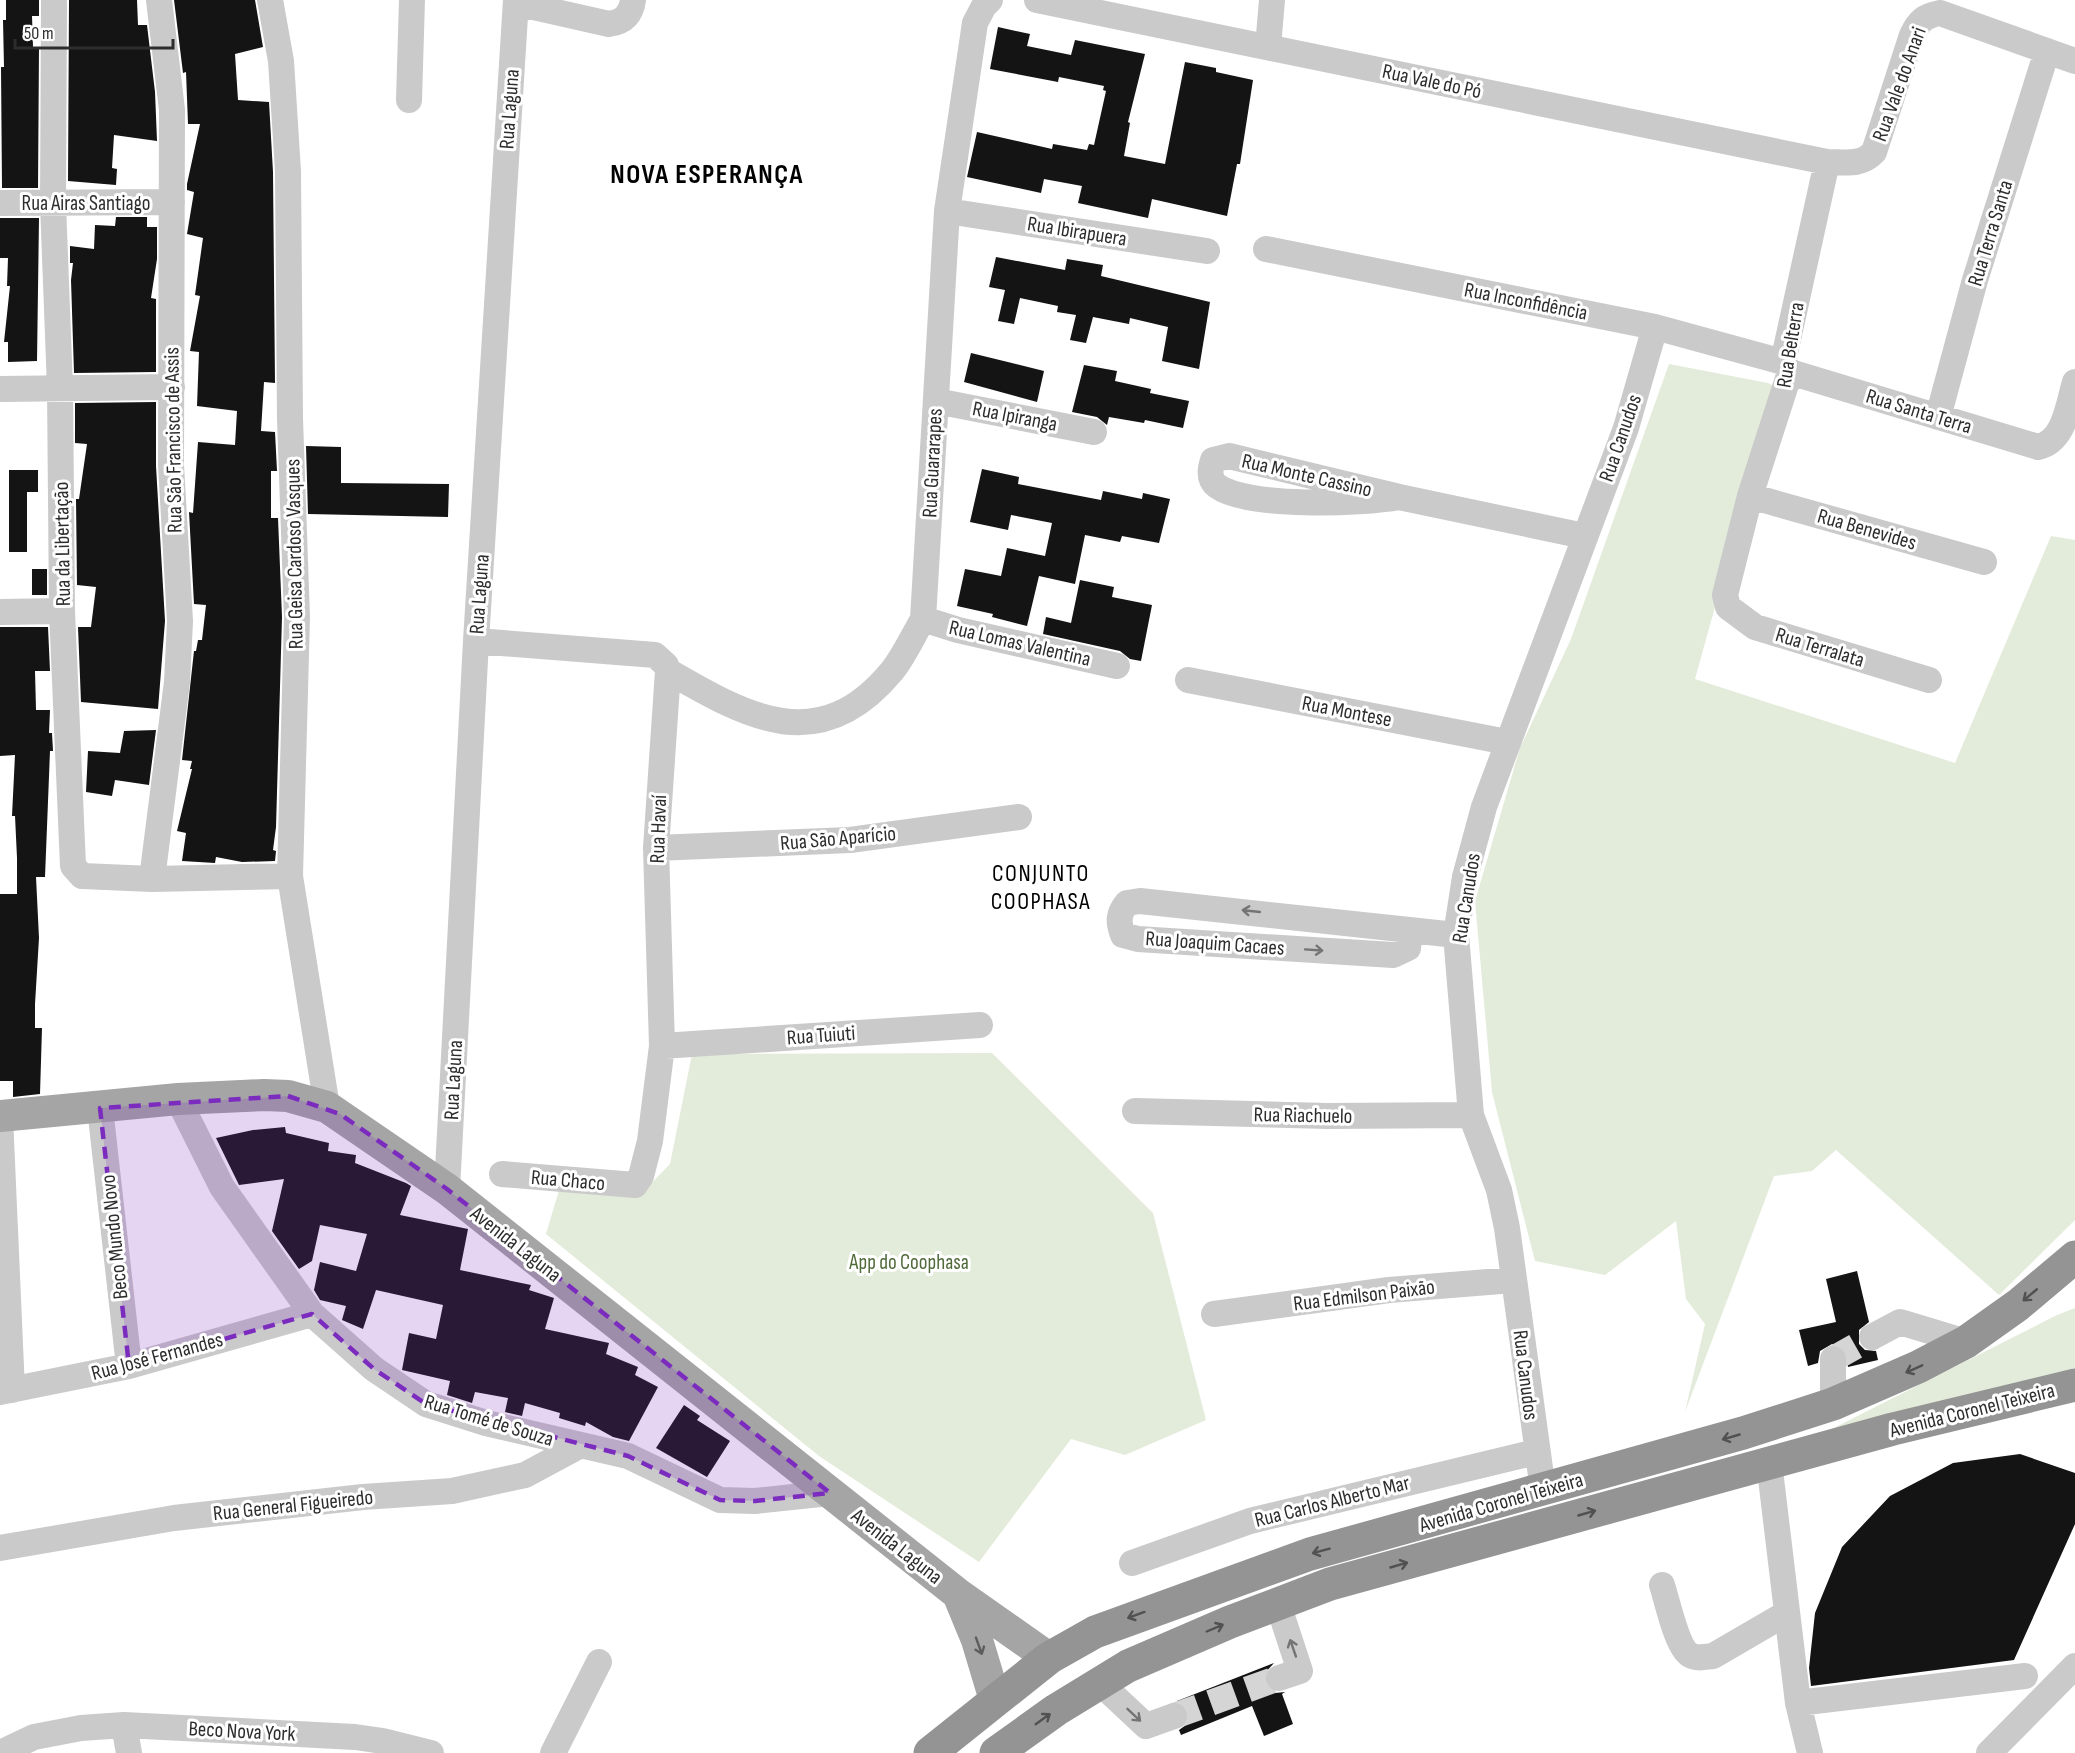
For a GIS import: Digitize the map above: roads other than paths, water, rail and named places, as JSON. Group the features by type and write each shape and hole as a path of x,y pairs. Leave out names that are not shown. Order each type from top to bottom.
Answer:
{"highway":[{"name":"Avenida Coronel Teixeira","path":"930,1753 1049,1658 1095,1632 1310,1554 1743,1433 1833,1404 1918,1368 1966,1342 2018,1305 2075,1257"},
{"name":"Avenida Coronel Teixeira","path":"996,1753 1056,1710 1128,1666 1330,1584 1769,1462 2075,1385"}],"main road":[{"name":"Avenida Laguna","path":"0,1116 178,1100 276,1096 310,1100 327,1107 447,1189 958,1594 1049,1658"},
{"name":"Avenida Laguna","path":"958,1594 977,1641 995,1700"}],"street":[{"name":"Rua da Libertação","path":"54,0 53,204 60,388 62,611 73,866 82,876 152,879 290,876"},
{"name":"Rua São Francisco de Assis","path":"152,879 178,671 180,621 173,537 172,110 159,0"},
{"name":"Rua Geisa Cardoso Vasques","path":"270,0 281,61 288,171 290,420 297,617 290,876 327,1107"},
{"path":"409,100 412,0"},
{"path":"516,2 609,24 619,23 628,15 633,0"},
{"name":"Rua Guararapes","path":"668,672 702,691 770,720 803,724 826,720 861,702 893,670 923,619 947,212 975,23 990,0"},
{"name":"Rua Vale do Pó","path":"1037,0 1827,162"},
{"path":"1268,47 1272,0"},
{"name":"Rua Laguna","path":"447,1189 476,641 516,2"},
{"name":"Rua Vale do Anari","path":"1827,162 1856,163 1866,160 1874,152 1912,35 1920,21 1929,15 1940,13 2075,61"},
{"name":"Rua Terra Santa","path":"1938,417 1976,280 2047,51"},
{"name":"Rua Belterra","path":"1725,595 1786,367 1827,162"},
{"name":"Rua Airas Santiago","path":"0,203 172,202"},
{"name":"Rua Ibirapuera","path":"947,212 1207,251"},
{"name":"Rua Inconfidência","path":"1266,249 1655,327 1786,367"},
{"name":"Rua Canudos","path":"1543,1490 1507,1228 1499,1190 1471,1115 1456,944 1468,867 1484,807 1506,742 1626,428 1655,327"},
{"name":"Rua Santa Terra","path":"1786,367 2031,447 2048,445 2061,429 2075,382"},
{"path":"0,389 172,387"},
{"name":"Rua Ipiranga","path":"936,401 1094,432"},
{"name":"Rua Monte Cassino","path":"1400,497 1345,503 1287,501 1236,493 1216,485 1211,478 1210,469 1213,460 1229,456 1400,497 1584,536"},
{"name":"Rua Benevides","path":"1750,496 1984,562"},
{"name":"Rua Terralata","path":"1725,595 1728,607 1755,627 1929,680"},
{"path":"0,612 62,611"},
{"name":"Rua Lomas Valentina","path":"923,619 958,630 1117,666"},
{"path":"476,641 655,655 666,665 668,672"},
{"name":"Rua Havaí","path":"635,1185 642,1176 650,1141 662,1046 656,848 668,672"},
{"name":"Rua Montese","path":"1188,680 1506,742"},
{"name":"Rua São Aparício","path":"656,848 850,840 1019,817"},
{"name":"Rua Joaquim Cacaes","path":"1409,939 1393,955 1138,939 1123,935 1119,925 1120,911 1127,903 1167,902 1409,939 1456,944"},
{"name":"Rua Tuiuti","path":"662,1046 980,1025"},
{"name":"Rua Tomé de Souza","path":"178,1100 222,1187 312,1314 374,1369 426,1404 486,1423 628,1456 720,1500 755,1501 830,1493"},
{"name":"Beco Mundo Novo","path":"100,1108 129,1366"},
{"name":"Rua Riachuelo","path":"1135,1111 1328,1116 1471,1115"},
{"path":"0,1116 6,1391"},
{"name":"Rua Chaco","path":"502,1174 635,1185"},
{"name":"Rua Edmilson Paixão","path":"1214,1314 1389,1290 1513,1280"},
{"name":"Rua José Fernandes","path":"6,1391 129,1366 312,1314"},
{"path":"1872,1337 1900,1322 1966,1342"},
{"path":"1833,1359 1833,1404"},
{"name":"Rua General Figueiredo","path":"0,1548 174,1518 363,1497 452,1491 525,1475 579,1446"},
{"name":"Rua Carlos Alberto Mar","path":"1132,1563 1250,1521 1536,1452"},
{"path":"1769,1462 1798,1703 1810,1753"},
{"path":"1662,1586 1681,1645 1689,1655 1700,1658 1713,1656 1786,1613"},
{"path":"1278,1604 1300,1671 1279,1678"},
{"path":"553,1753 599,1662"},
{"path":"1989,1753 2075,1666"},
{"path":"1798,1703 2025,1676"},
{"path":"1100,1683 1146,1726 1174,1716"},
{"path":"124,1725 129,1753"},
{"name":"Beco Nova York","path":"0,1753 34,1737 81,1728 124,1725 355,1737 383,1741 430,1753"}],"tunnel":[{"path":"1833,1359 1872,1337"},
{"path":"1174,1716 1279,1678"}],"district":[{"name":"NOVA ESPERANÇA","path":"707,174"},
{"name":"CONJUNTO COOPHASA","path":"1041,887"}],"park label":[{"name":"App do Coophasa","path":"909,1262"}]}
